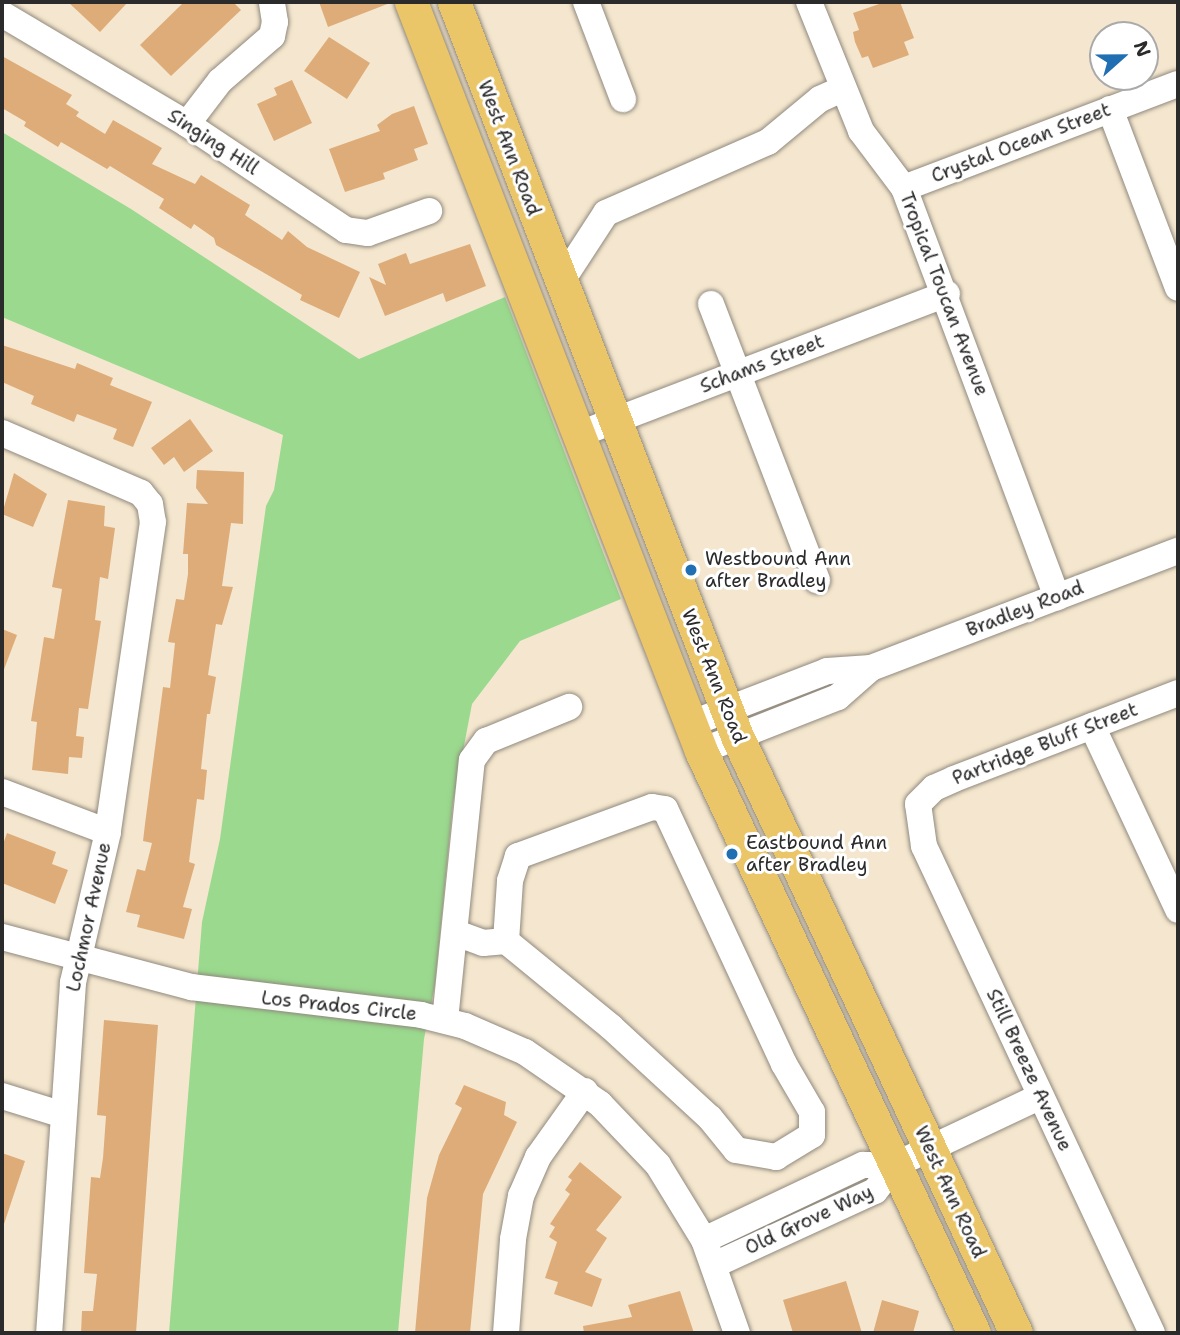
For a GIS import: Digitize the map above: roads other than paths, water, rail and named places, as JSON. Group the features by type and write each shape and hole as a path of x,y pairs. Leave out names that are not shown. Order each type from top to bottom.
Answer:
{"main road":[{"name":"West Ann Road","path":"411,2 696,738 974,1333"},
{"name":"West Ann Road","path":"454,2 732,723 1016,1333"}],"street":[{"path":"187,124 220,80 272,36 272,2"},
{"path":"586,2 623,99"},
{"name":"Tropical Toucan Avenue","path":"809,2 861,131 904,188 947,295 1057,597"},
{"name":"Singing Hill","path":"13,12 346,230 368,233 429,211"},
{"name":"Crystal Ocean Street","path":"904,188 1178,84"},
{"path":"561,282 606,213 768,142 820,99 842,89"},
{"path":"1110,109 1178,288"},
{"name":"Schams Street","path":"577,435 947,295"},
{"path":"711,304 817,580"},
{"name":"Lochmor Avenue","path":"2,433 141,493 150,504 153,522 108,832 76,959 61,1114 49,1333"},
{"name":"Bradley Road","path":"696,738 732,723 827,671 871,668 1178,551"},
{"name":"Partridge Bluff Street","path":"918,804 934,788 1178,693"},
{"path":"445,1020 475,753 486,741 569,707"},
{"path":"1092,726 1178,910"},
{"path":"2,792 108,832"},
{"name":"Still Breeze Avenue","path":"918,804 924,846 1152,1333"},
{"path":"456,933 482,943 506,941 611,1027 710,1118 736,1150 776,1157 812,1135 812,1112 784,1064 665,809 652,807 518,856 510,881 506,941"},
{"name":"Los Prados Circle","path":"2,937 76,959 226,993 377,1007 445,1020 524,1052 585,1091 658,1165 704,1240 737,1333"},
{"path":"506,1333 513,1239 521,1196 538,1157 585,1091"},
{"path":"2,1096 61,1114"},
{"name":"Old Grove Way","path":"715,1265 875,1191 895,1166 1041,1096"},
{"name":"Old Grove Way","path":"704,1240 863,1165 895,1166"}],"place":[{"name":"Westbound Ann after Bradley","path":"691,570"},
{"name":"Eastbound Ann after Bradley","path":"732,854"}]}
